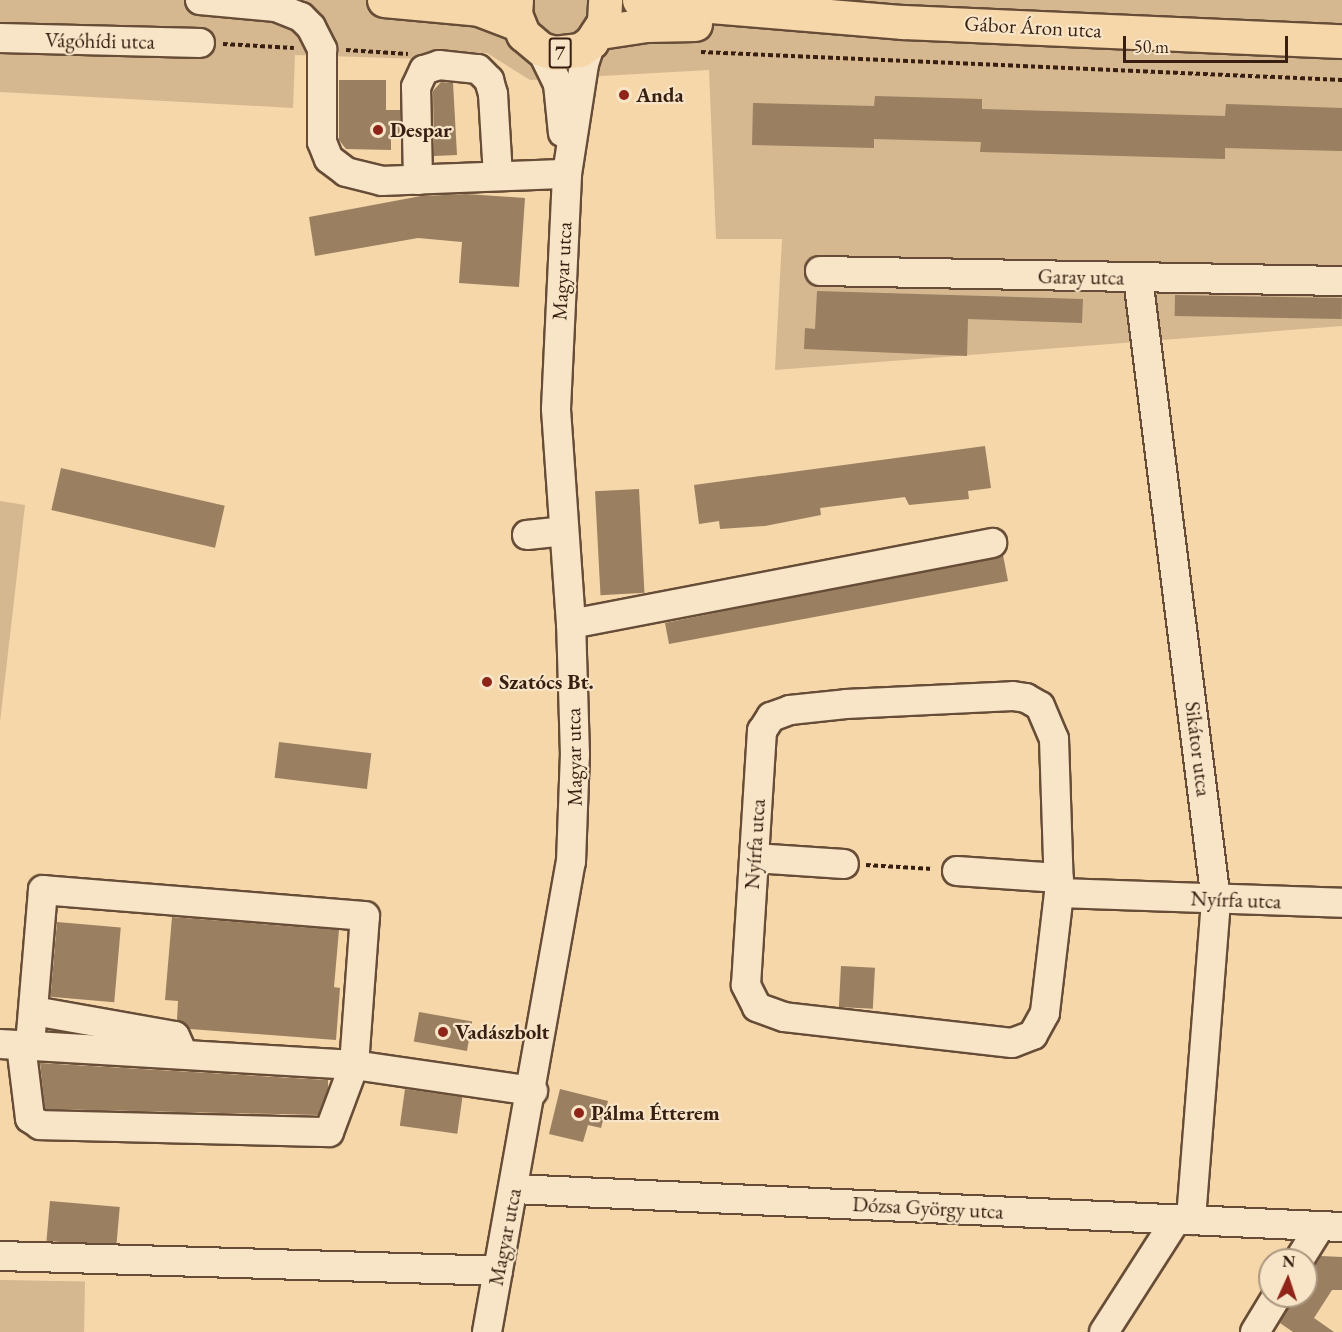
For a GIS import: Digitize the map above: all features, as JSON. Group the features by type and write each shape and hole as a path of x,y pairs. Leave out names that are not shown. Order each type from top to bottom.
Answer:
{"main road":[{"name":"7","path":"384,0 517,12 541,49 567,53 596,37 605,0"},
{"name":"Gábor Áron utca","path":"639,0 903,22 1342,41"},
{"name":"Gábor Áron utca","path":"596,37 646,25 903,22"}],"street":[{"path":"200,0 290,12 311,27 322,49 321,133 329,159 346,172 366,179 418,180 567,174"},
{"name":"Magyar utca","path":"487,1332 533,1091 571,862 575,765 571,624 556,420 567,174 584,64 596,37"},
{"name":"Vágóhídi utca","path":"0,38 200,43"},
{"name":"Magyar utca","path":"541,49 558,84 567,174"},
{"path":"418,180 416,87 424,70 439,65 478,69 489,80 493,94 498,176"},
{"name":"Garay utca","path":"820,271 1342,281"},
{"name":"Sikátor utca","path":"1104,1332 1183,1220 1216,900 1138,278"},
{"path":"527,535 563,531"},
{"path":"571,624 992,543"},
{"name":"Nyírfa utca","path":"1013,696 1026,698 1040,706 1052,729 1059,886 1045,1012 1038,1029 1027,1039 1012,1043 784,1017 768,1013 751,1001 746,985 754,858 762,731 771,717 790,710 846,704 1013,696"},
{"path":"754,858 844,864"},
{"path":"957,871 1059,886"},
{"name":"Nyírfa utca","path":"1059,886 1216,900 1342,903"},
{"path":"43,890 365,916 354,1065 329,1132 40,1125 30,1118 17,1045 34,1011 43,890"},
{"path":"34,1011 175,1036 183,1054"},
{"path":"17,1045 354,1065 533,1091"},
{"name":"Dózsa György utca","path":"514,1189 1331,1227"},
{"path":"1311,1248 1331,1227"},
{"path":"0,1256 498,1271"},
{"path":"1255,1332 1270,1308"}],"path":[{"path":"200,43 418,54"},
{"path":"692,51 1342,80"},
{"path":"844,864 957,871"}],"shaded area":[{"path":"0,0 1342,0 1342,326 775,370 782,239 716,239 709,70 530,80 487,53 455,52 424,59 295,55 293,108 0,92"},
{"path":"0,501 25,505 0,722"},
{"path":"0,1280 85,1281 84,1332 0,1332"}],"building":[{"path":"339,80 386,80 386,110 400,110 401,135 391,135 391,150 346,149 339,140"},
{"path":"441,82 453,83 457,155 434,156 433,91"},
{"path":"875,96 982,99 982,109 1225,116 1226,104 1342,108 1342,151 1225,148 1225,159 980,152 981,142 874,139 874,148 752,145 753,103 874,106"},
{"path":"466,194 525,198 519,287 459,283 462,242 418,238 315,256 309,217 421,196"},
{"path":"817,291 1083,299 1082,323 968,319 967,356 804,349 805,328 815,329"},
{"path":"1175,295 1342,298 1342,319 1175,316"},
{"path":"985,446 991,488 968,491 969,499 909,505 905,497 820,508 821,515 765,526 720,529 719,521 699,524 694,485"},
{"path":"61,468 225,506 215,548 51,510"},
{"path":"639,489 644,593 601,595 595,491"},
{"path":"1003,555 1008,581 669,644 665,623"},
{"path":"279,742 371,753 367,789 275,778"},
{"path":"172,917 339,930 334,987 340,988 336,1040 190,1029 177,1020 178,1001 165,1000"},
{"path":"57,922 121,928 114,1002 50,997"},
{"path":"841,966 875,968 873,1009 839,1007"},
{"name":"Vadászbolt","path":"419,1012 472,1021 467,1051 414,1042"},
{"path":"40,1063 328,1080 328,1089 318,1115 45,1109"},
{"path":"405,1089 462,1097 457,1134 400,1126"},
{"name":"Pálma Étterem","path":"560,1089 608,1101 601,1128 588,1125 583,1142 549,1134"},
{"path":"50,1201 120,1207 116,1247 47,1241"},
{"path":"1321,1256 1342,1257 1342,1290 1332,1290 1314,1318 1334,1332 1293,1332 1280,1323 1287,1308 1318,1308 1318,1260"}],"place":[{"name":"Anda","path":"624,95"},
{"name":"Despar","path":"378,130"},
{"name":"Szatócs Bt.","path":"487,682"},
{"name":"Vadászbolt","path":"443,1032"},
{"name":"Pálma Étterem","path":"579,1113"}]}
